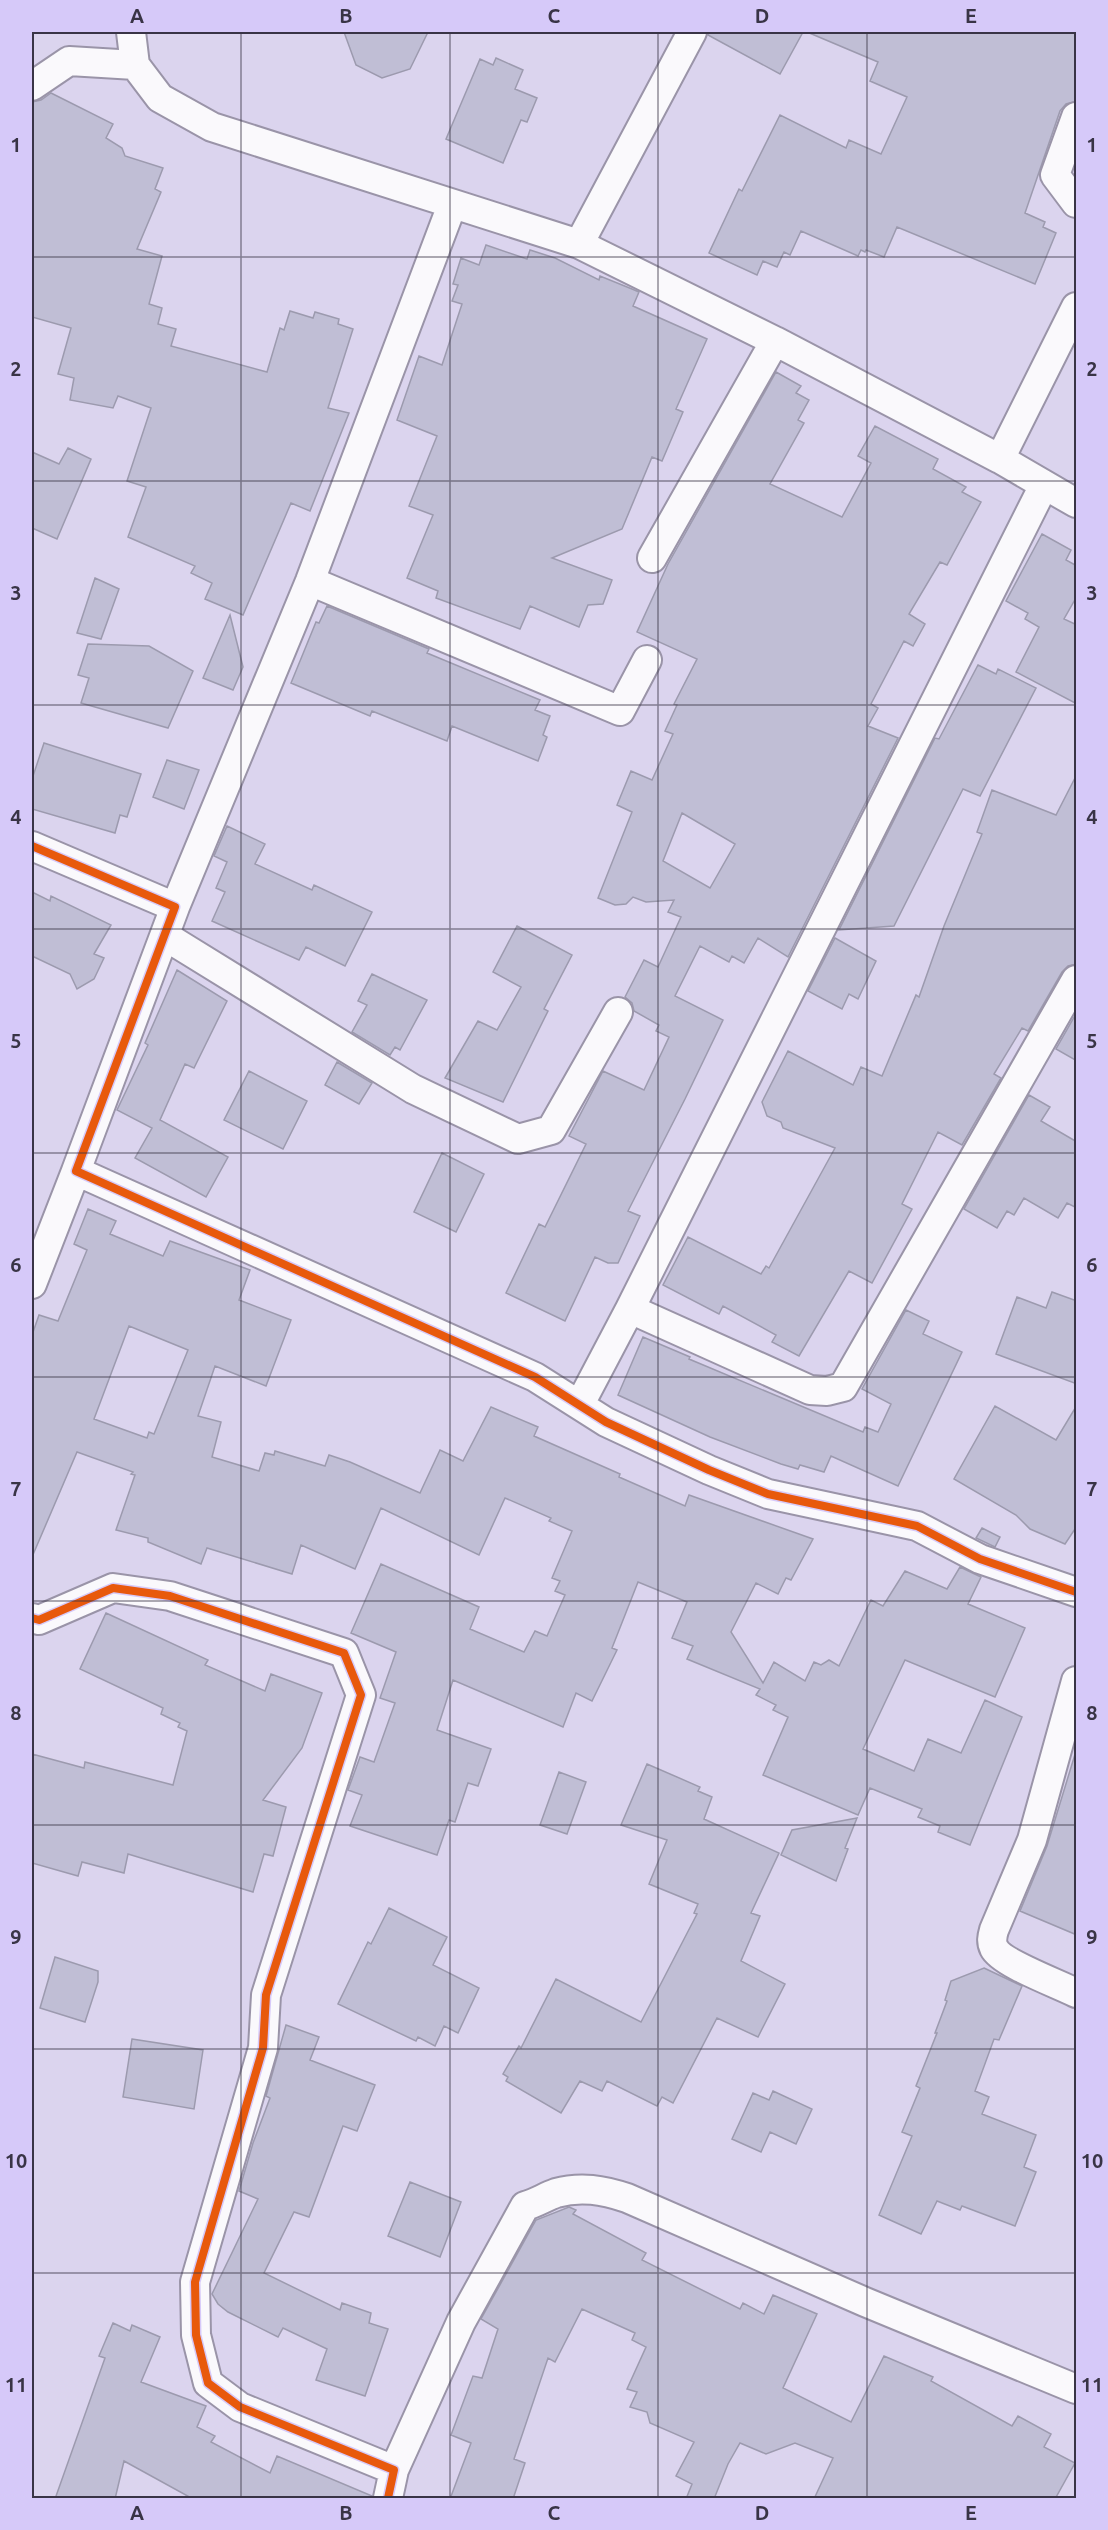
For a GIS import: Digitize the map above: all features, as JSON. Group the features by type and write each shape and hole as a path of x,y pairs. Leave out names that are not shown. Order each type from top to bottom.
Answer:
{"street":[{"path":"131,32 135,65 160,98 212,127 579,244 775,341 1000,459 1077,503"},
{"path":"579,244 692,32"},
{"path":"32,61 135,65"},
{"path":"32,87 69,61"},
{"path":"1077,117 1055,175 1077,203"},
{"path":"32,1284 175,907 310,581 452,205"},
{"path":"1000,459 1077,307"},
{"path":"652,558 775,341"},
{"path":"580,1404 630,1309 1044,485"},
{"path":"310,581 620,711 647,660"},
{"path":"32,846 175,907"},
{"path":"165,936 413,1089 518,1139 551,1130 618,1012"},
{"path":"630,1309 810,1390 827,1391 843,1387 1077,980"},
{"path":"76,1171 535,1377 606,1422 709,1470 768,1494 917,1526 980,1559 1077,1592"},
{"path":"32,1618 39,1620 113,1588 170,1596 344,1653 361,1695 266,1995 263,2048 195,2282 196,2335 208,2383 240,2407 394,2470"},
{"path":"1077,1682 1032,1840 994,1930 992,1941 995,1950 1004,1960 1077,1993"},
{"path":"388,2499 394,2470 461,2322 525,2206 540,2202 555,2194 585,2188 604,2190 627,2198 854,2298 1077,2389"}],"building":[{"path":"344,32 428,32 410,69 382,78 356,65"},
{"path":"708,32 803,32 780,74 708,35"},
{"path":"807,32 1077,32 1077,101 1066,104 1060,111 1025,213 1045,222 1043,227 1056,233 1035,284 897,227 884,257 866,250 865,252 861,250 858,256 801,231 790,255 784,252 777,267 763,261 757,275 709,253 739,189 742,191 780,115 846,148 849,140 881,154 907,97 870,81 878,62"},
{"path":"496,58 523,70 515,89 537,98 527,122 521,120 503,163 446,139 480,59 493,65"},
{"path":"51,93 113,124 106,138 122,148 125,156 163,168 155,189 161,192 137,249 162,256 149,304 162,308 158,324 176,329 171,346 267,372 280,328 284,330 290,311 313,318 315,312 339,319 338,324 353,329 328,408 349,413 310,511 291,503 243,615 205,599 212,583 191,573 195,566 128,537 146,487 127,481 151,408 118,396 113,408 70,400 74,378 58,374 71,328 32,317 32,102 41,100"},
{"path":"486,245 527,259 530,250 555,258 599,280 600,276 632,289 639,292 633,306 707,339 676,409 683,412 662,461 652,457 622,529 552,558 612,580 603,604 588,605 579,627 530,606 520,629 436,598 438,591 407,578 433,515 409,506 437,436 397,420 419,356 442,365 462,304 452,301 458,285 453,284 461,258 479,265"},
{"path":"776,372 801,386 796,393 809,400 798,420 804,423 770,484 842,517 871,463 858,456 875,426 938,459 933,469 966,487 962,492 981,502 947,565 940,562 909,614 925,624 913,646 904,641 871,704 878,708 868,726 898,738 788,957 758,938 744,963 732,956 729,962 700,946 675,996 723,1020 628,1211 640,1216 618,1263 608,1263 595,1257 565,1321 506,1293 539,1224 545,1227 586,1144 569,1136 603,1071 644,1090 669,1037 656,1031 659,1025 634,1011 632,1003 625,997 644,960 658,967 681,917 668,912 674,900 646,902 633,897 626,904 615,905 598,898 632,812 617,805 631,771 652,780 673,734 665,731 677,705 674,704 697,659 637,632 668,564","holes":["682,813 735,844 710,888 663,861"]},
{"path":"68,448 91,459 57,539 32,528 32,452 59,464"},
{"path":"1042,534 1071,550 1066,560 1077,566 1077,596 1064,619 1077,625 1077,704 1016,672 1039,627 1025,619 1028,613 1006,601"},
{"path":"95,578 119,589 101,639 77,633"},
{"path":"327,606 429,649 427,653 540,700 535,710 550,716 543,735 547,737 538,761 452,726 447,741 372,711 370,716 291,683 316,622 319,623"},
{"path":"230,615 243,667 233,690 203,678"},
{"path":"88,644 149,646 193,671 168,728 81,703 89,678 78,675"},
{"path":"978,665 996,674 998,669 1036,688 980,796 963,789 894,926 839,930 935,738 939,739"},
{"path":"44,743 141,774 127,817 120,815 115,833 32,809 32,779"},
{"path":"167,760 199,770 184,809 153,797"},
{"path":"1077,774 1077,964 1068,966 1062,972 1028,1031 1022,1028 994,1074 1001,1078 962,1145 938,1132 902,1204 912,1209 872,1283 849,1271 799,1356 772,1342 776,1335 723,1306 719,1314 663,1285 688,1237 761,1274 766,1266 769,1268 835,1148 783,1128 781,1122 767,1116 762,1102 788,1051 853,1085 861,1067 882,1076 916,995 919,997 944,926 982,834 977,832 992,790 1056,815"},
{"path":"227,826 265,844 255,864 312,890 314,885 372,912 345,966 306,947 299,960 212,921 225,892 216,888 227,862 214,856"},
{"path":"32,892 50,901 51,896 111,925 94,954 104,958 94,979 77,989 70,974 32,956"},
{"path":"517,926 572,955 544,1009 548,1011 503,1102 445,1078 478,1021 497,1030 521,987 493,972"},
{"path":"835,938 876,961 858,999 849,994 842,1009 808,991"},
{"path":"177,970 227,1001 194,1068 185,1064 160,1120 228,1157 206,1197 135,1158 152,1128 117,1110 148,1045 145,1043"},
{"path":"372,974 427,1000 400,1050 395,1047 390,1055 352,1032 367,1005 358,1001"},
{"path":"1077,1012 1077,1061 1056,1049"},
{"path":"337,1062 372,1083 359,1104 325,1085"},
{"path":"249,1071 307,1101 283,1149 224,1120"},
{"path":"1029,1095 1050,1107 1041,1121 1077,1142 1077,1208 1067,1203 1058,1218 1024,1198 1014,1215 1007,1211 997,1228 964,1209"},
{"path":"442,1153 484,1174 456,1232 414,1212"},
{"path":"88,1209 116,1221 110,1234 163,1256 170,1241 250,1270 239,1300 291,1320 266,1386 215,1366 198,1416 221,1422 212,1457 259,1471 265,1453 274,1455 275,1451 325,1466 329,1455 420,1493 440,1450 463,1461 491,1407 538,1427 534,1436 685,1506 689,1495 813,1539 791,1580 786,1578 778,1594 756,1583 731,1632 763,1683 774,1662 805,1681 814,1662 821,1665 829,1660 839,1666 871,1600 883,1606 905,1571 947,1589 960,1567 981,1577 968,1604 1025,1628 995,1697 905,1660 863,1749 914,1771 928,1739 961,1753 985,1700 1022,1717 970,1845 938,1832 940,1826 918,1817 922,1809 870,1788 858,1815 763,1775 788,1717 773,1710 776,1705 756,1695 760,1689 687,1659 693,1646 672,1638 687,1602 638,1582 612,1648 617,1650 592,1701 576,1693 563,1727 453,1680 437,1730 491,1749 478,1786 468,1783 455,1822 449,1820 437,1855 350,1826 362,1795 348,1790 360,1757 374,1762 395,1703 380,1698 396,1652 351,1633 381,1564 479,1607 470,1629 524,1652 535,1631 547,1636 565,1595 555,1591 560,1581 552,1578 572,1531 549,1521 551,1518 505,1498 479,1555 381,1508 355,1569 301,1545 292,1574 207,1548 201,1564 148,1542 148,1538 116,1530 135,1475 131,1474 133,1472 77,1452 32,1557 32,1335 39,1315 58,1321 87,1250 74,1244","holes":["129,1326 188,1350 154,1434 149,1432 147,1438 94,1419"]},
{"path":"1052,1292 1077,1301 1077,1384 996,1354 1017,1297 1046,1308"},
{"path":"906,1310 929,1321 923,1334 962,1352 898,1486 831,1456 824,1472 800,1465 798,1469 781,1464 710,1437 618,1395 643,1337 690,1357 689,1359 863,1432 865,1427 878,1432 891,1404 862,1389"},
{"path":"1077,1405 1077,1526 1065,1544 1030,1529 1016,1515 954,1479 995,1406 1056,1440"},
{"path":"982,1528 1000,1537 995,1547 976,1538"},
{"path":"106,1613 208,1660 205,1665 265,1691 271,1674 322,1693 302,1748 263,1800 286,1807 273,1856 264,1854 253,1892 128,1854 124,1873 82,1862 78,1876 32,1863 32,1754 84,1768 85,1762 173,1785 187,1731 178,1727 180,1723 161,1714 163,1708 80,1669"},
{"path":"1076,1751 1077,1935 1020,1911 1047,1846"},
{"path":"647,1764 700,1787 698,1791 712,1797 704,1819 779,1853 751,1913 760,1916 741,1961 785,1984 758,2037 717,2018 673,2103 662,2097 657,2106 607,2081 602,2091 580,2081 561,2113 506,2081 508,2077 503,2074 519,2046 521,2048 556,1979 641,2022 697,1914 694,1913 698,1904 649,1884 667,1840 621,1825"},
{"path":"559,1772 586,1782 567,1834 540,1825"},
{"path":"857,1818 845,1848 848,1849 836,1881 781,1855 792,1830"},
{"path":"389,1908 447,1937 433,1965 479,1988 458,2033 444,2026 435,2046 418,2037 416,2041 338,2004 368,1942 371,1944"},
{"path":"55,1957 98,1971 98,1982 85,2022 40,2008"},
{"path":"984,1968 1022,1986 999,2040 994,2039 975,2091 989,2097 982,2114 1036,2135 1024,2167 1036,2172 1015,2226 962,2206 960,2210 937,2201 921,2234 879,2215 912,2136 902,2132 920,2088 916,2086 937,2033 935,2033 947,2001 945,2000 951,1981"},
{"path":"286,2025 319,2037 310,2060 375,2085 357,2131 343,2126 309,2217 294,2212 264,2273 340,2310 342,2303 371,2313 369,2323 388,2329 365,2396 316,2380 327,2349 283,2328 278,2337 228,2312 218,2304 212,2294 258,2199 239,2191 253,2143 270,2098 266,2096"},
{"path":"132,2039 203,2050 194,2109 123,2097"},
{"path":"773,2091 812,2109 796,2144 770,2132 761,2152 732,2139 753,2093 769,2100"},
{"path":"410,2182 461,2202 440,2257 388,2236"},
{"path":"569,2207 576,2210 573,2214 646,2253 642,2260 740,2309 743,2303 764,2314 773,2295 817,2314 783,2388 851,2422 884,2356 933,2377 931,2381 1012,2426 1018,2416 1051,2434 1044,2447 1075,2463 1055,2499 814,2499 833,2458 795,2443 766,2454 740,2443 728,2464 714,2499 686,2499 692,2484 676,2476 694,2442 650,2423 647,2412 630,2407 637,2392 627,2389 646,2347 632,2340 635,2333 582,2309 555,2362 548,2358 514,2459 525,2463 513,2499 450,2499 471,2443 451,2435 473,2376 482,2378 498,2329 481,2319 536,2220"},
{"path":"113,2323 130,2331 132,2325 160,2337 141,2382 206,2406 197,2427 215,2436 211,2442 270,2473 277,2456 372,2496 372,2499 193,2499 124,2461 115,2499 55,2499 105,2358 99,2356"}],"cycle path":[{"path":"32,846 175,907 76,1171 535,1377 606,1422 709,1470 768,1494 917,1526 980,1559 1076,1592"},
{"path":"32,1618 39,1620 113,1588 170,1596 344,1653 361,1695 266,1995 263,2048 195,2282 196,2335 208,2383 240,2407 394,2470 388,2498"}]}
